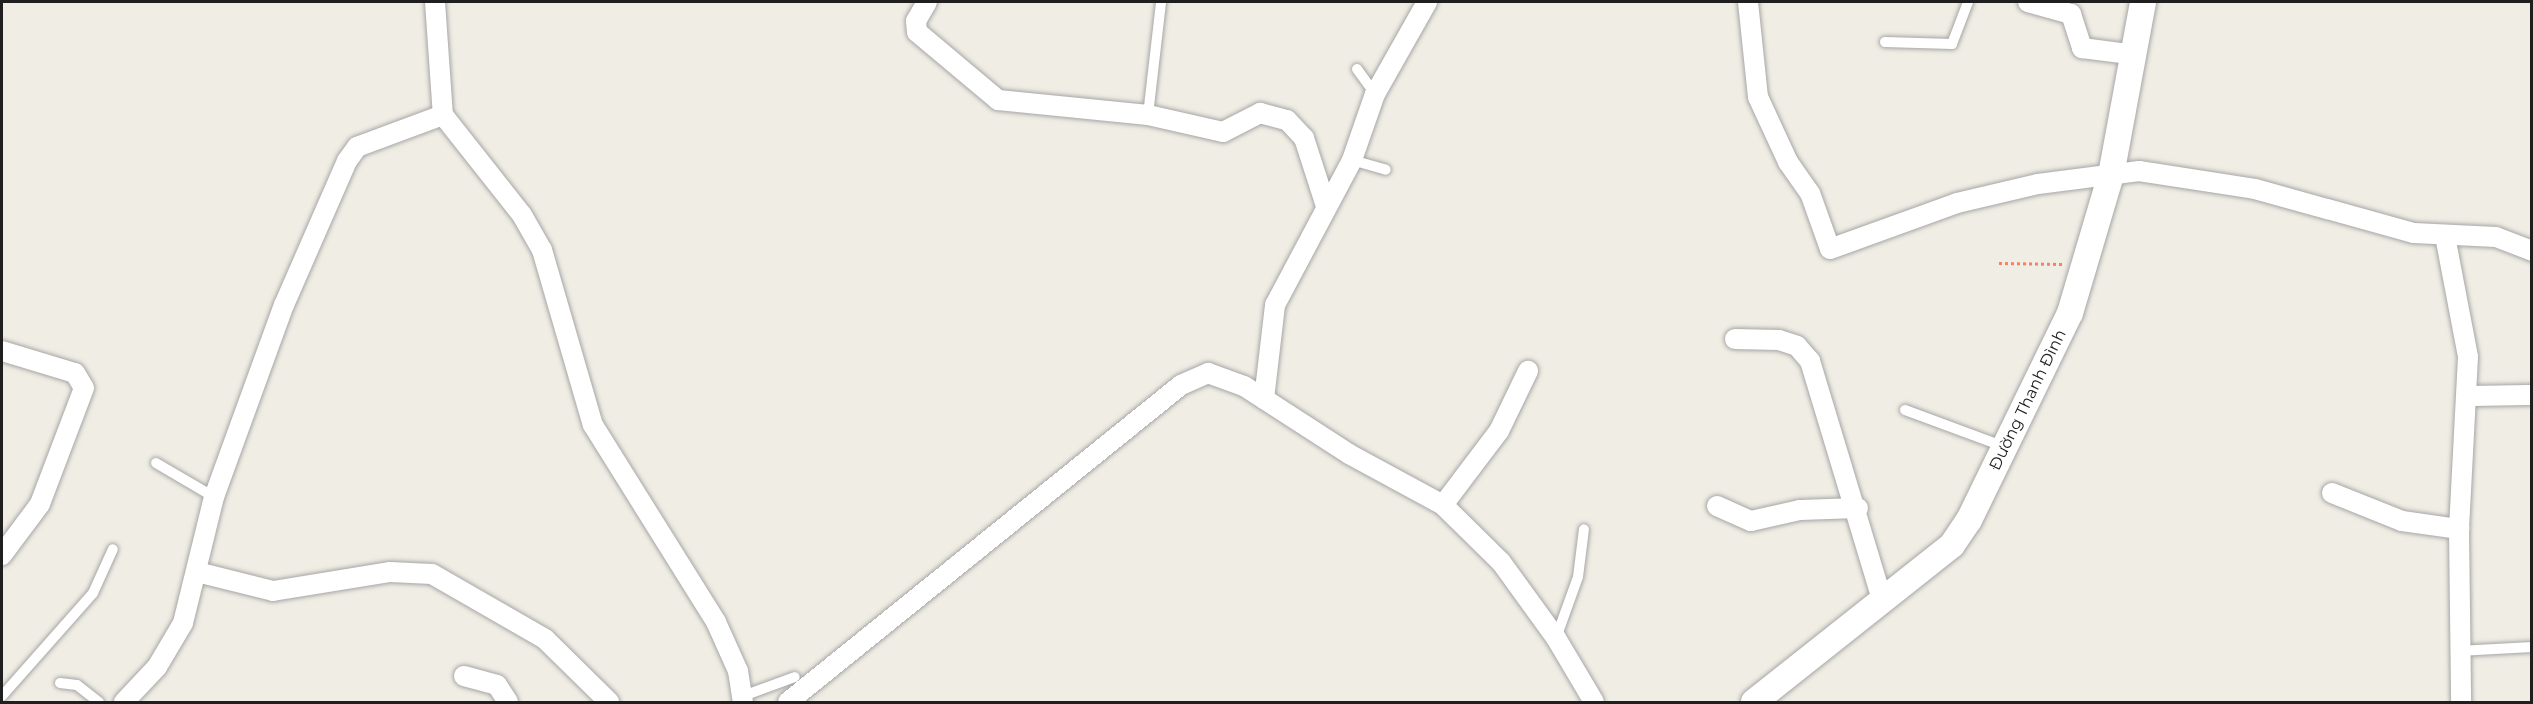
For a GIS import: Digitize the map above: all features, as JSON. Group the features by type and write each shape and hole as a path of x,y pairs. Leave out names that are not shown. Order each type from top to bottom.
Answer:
{"street":[{"path":"435,2 443,115 522,215 542,250 593,425 716,622 743,699"},
{"path":"927,2 916,21 917,32 998,100 1148,115 1223,132 1260,113 1287,120 1304,138 1326,206"},
{"path":"1264,399 1275,305 1352,160 1375,94 1427,2"},
{"path":"1748,2 1758,97 1788,162 1810,193 1830,249 1957,203 2139,171 2256,189 2414,233 2496,237 2532,251"},
{"path":"2028,2 2071,14 2082,48 2136,55"},
{"name":"Đường Thanh Đình","path":"1754,702 1953,545 2005,447 2070,314 2111,175 2136,55 2143,2"},
{"path":"124,702 157,667 183,623 214,497 284,305 347,161 357,147 443,115"},
{"path":"2445,236 2465,334 2468,396 2459,529 2461,702"},
{"path":"1735,339 1779,340 1797,346 1810,361 1857,508 1882,600"},
{"path":"2,351 75,373 84,387 40,504 2,555"},
{"path":"1443,505 1499,431 1528,371"},
{"path":"788,702 1194,376 1224,375 1349,454 1443,505 1501,562 1556,638 1594,702"},
{"path":"2468,396 2532,395"},
{"path":"2332,492 2402,521 2459,529"},
{"path":"1718,506 1750,521 1800,510 1857,508"},
{"path":"197,572 273,591 390,572 432,574 545,639 609,702"},
{"path":"464,676 497,685 508,702"}],"lane":[{"path":"1148,115 1161,2"},
{"path":"1885,42 1952,44 1968,2"},
{"path":"1357,69 1375,94"},
{"path":"1352,160 1386,170"},
{"path":"1905,410 2005,447"},
{"path":"156,463 214,497"},
{"path":"1556,638 1578,577 1584,529"},
{"path":"2,696 93,593 113,549"},
{"path":"2459,651 2532,647"},
{"path":"743,699 795,677"},
{"path":"60,683 77,685 99,702"}],"path":[{"path":"1999,263 2085,266"}]}
